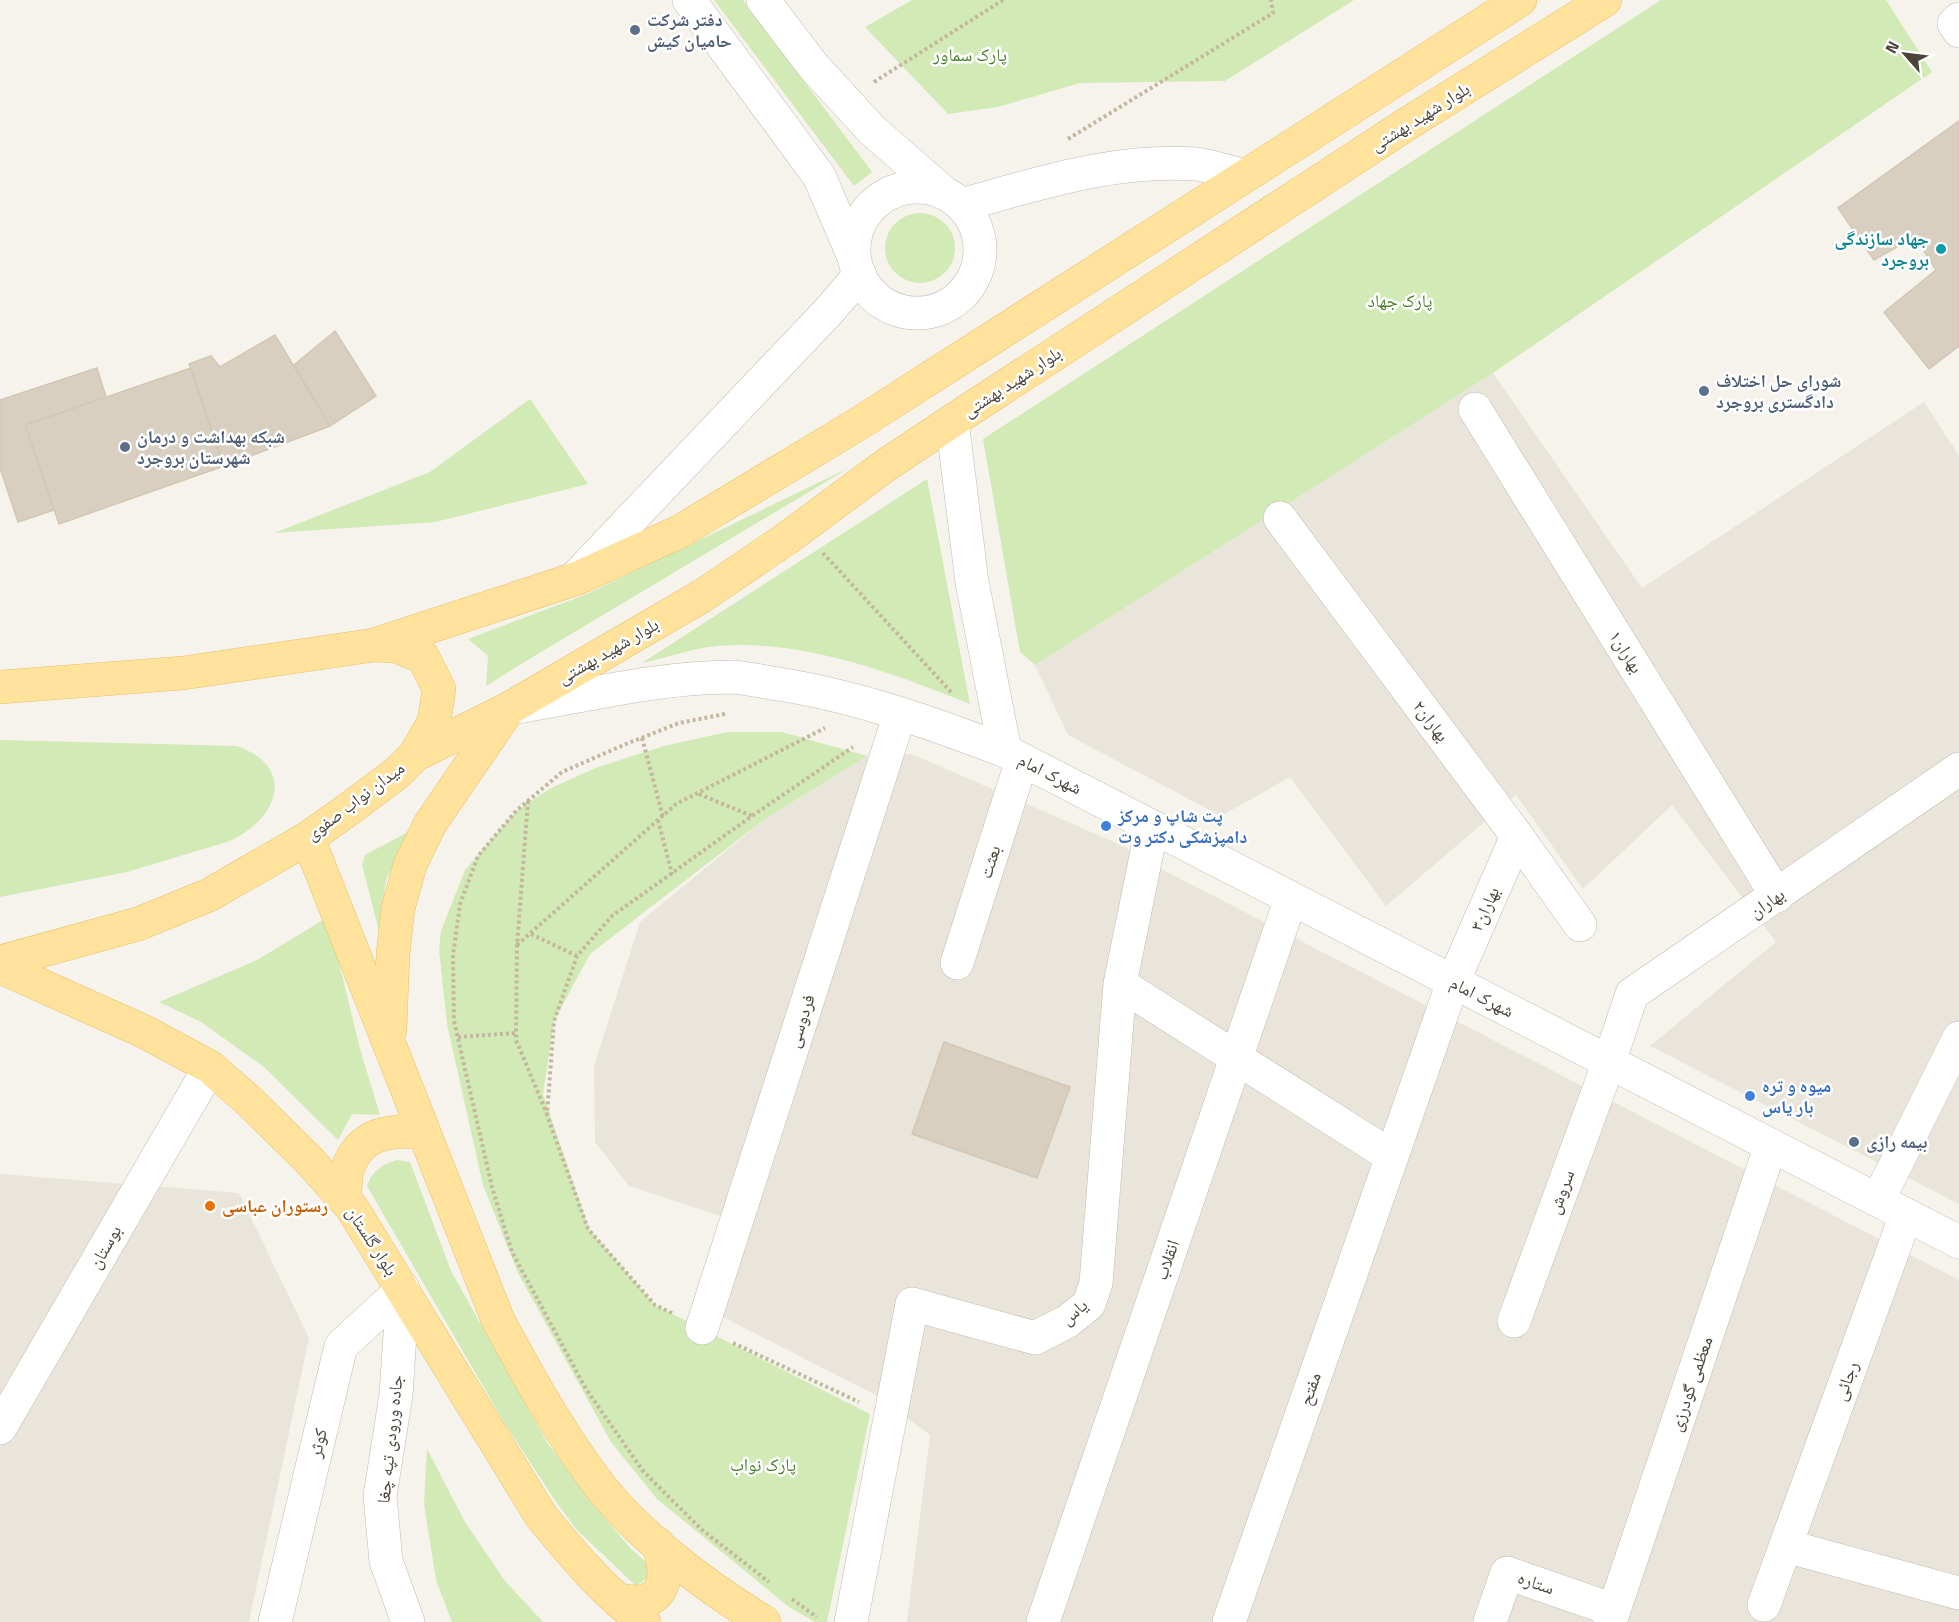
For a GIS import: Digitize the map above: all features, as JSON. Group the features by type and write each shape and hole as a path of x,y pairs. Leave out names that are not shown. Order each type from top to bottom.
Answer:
{"main road":[{"path":"374,645 574,579 679,532 765,482 1520,0"},
{"name":"بلوار شهید بهشتی","path":"415,754 508,709 702,596 886,465 952,421 1407,124 1605,0"},
{"name":"میدان نواب صفوی","path":"0,687 183,673 374,645 396,646 423,657 440,689 434,722 415,754 373,791 308,837 209,895 148,920 0,962"},
{"path":"390,1043 393,954 398,909 410,865 430,824 508,709"},
{"path":"308,837 498,1320 537,1392 594,1479 632,1522 705,1584 764,1622"},
{"name":"بلوار گلستان","path":"0,968 143,1030 210,1067 249,1101 308,1159 352,1208 541,1516 570,1551 616,1599 644,1622"},
{"path":"345,1200 347,1172 356,1152 368,1139 386,1132 424,1132"},
{"path":"616,1599 628,1602 639,1601 651,1598 660,1590 664,1575 664,1562 658,1544"}],"street":[{"path":"689,0 819,176 863,283 877,299 896,310 916,313 938,310 956,299 970,283 978,263 980,242 974,222 952,198 872,130 814,67 763,0"},
{"path":"1959,19 1954,24 1959,31"},
{"path":"574,579 827,313 857,266 854,244 859,224 870,207 886,195 905,187 926,187 952,198 1095,170 1149,164 1198,164 1245,176"},
{"name":"بهاران۱","path":"1475,409 1777,896"},
{"path":"952,421 972,582 1014,756"},
{"name":"بهاران۲","path":"1280,519 1517,836 1580,925"},
{"name":"شهرک امام","path":"508,709 670,681 735,677 798,687 937,725 1014,756 1959,1242"},
{"name":"فردوسی","path":"702,1328 886,710"},
{"name":"بعثت","path":"957,963 1014,756"},
{"name":"بهاران","path":"1609,1062 1632,994 1959,769"},
{"name":"یاس","path":"851,1622 912,1304 1035,1338 1068,1321 1089,1304 1096,1283 1120,984 1152,827"},
{"name":"بهاران۳","path":"1453,982 1517,836"},
{"name":"انقلاب","path":"1043,1622 1291,898"},
{"name":"مفتح","path":"1229,1622 1453,982"},
{"path":"1120,984 1391,1156"},
{"name":"رجائی","path":"1764,1605 1786,1546 1892,1208 1959,1038"},
{"name":"سروش","path":"1514,1321 1609,1062"},
{"name":"بوستان","path":"0,1428 210,1067"},
{"name":"معظمی گودرزی","path":"1612,1616 1771,1145"},
{"name":"کوثر","path":"275,1622 341,1346 403,1289"},
{"name":"جاده ورودی تپه چغا","path":"403,1289 396,1395 380,1496 386,1561 408,1622"},
{"path":"1786,1546 1959,1593"},
{"name":"ستاره","path":"1490,1622 1507,1573 1612,1616"}],"path":[{"path":"845,100 1003,0"},
{"path":"1062,143 1273,13 1271,0"},
{"path":"800,528 958,700"},
{"path":"517,945 676,804 886,710"},
{"path":"547,1115 554,1021 577,956 612,916 752,816 886,710"},
{"path":"731,713 679,723 562,772 516,811 478,856 460,904 453,956 454,1021 492,1187 512,1252 586,1389 642,1471 702,1529 774,1585"},
{"path":"642,738 672,874"},
{"path":"698,794 752,816"},
{"path":"528,801 517,945 516,1040 547,1115 588,1229 655,1305 890,1417"},
{"path":"531,934 577,956"},
{"path":"458,1038 516,1033"},
{"path":"783,1592 824,1622"}],"shaded area":[{"path":"1493,373 1642,588 1924,402 1959,456 1959,1204 1650,1046 1776,942 1672,805 1583,889 1516,795 1386,906 1290,777 1221,816 1068,735 1035,665"},
{"path":"912,754 1123,846 1167,872 1959,1280 1959,1622 907,1622 930,1435 874,1394 723,1317 745,1224 629,1186 595,1142 594,1066 640,922 765,819 867,756"},
{"path":"0,1174 239,1193 309,1338 249,1622 0,1622"}],"green space":[{"path":"714,0 743,0 872,172 854,186"},
{"name":"پارک سماور","path":"912,0 1354,0 1225,81 1080,83 998,107 948,114 865,27"},
{"name":"پارک جهاد","path":"1661,0 1886,0 1932,72 1493,373 1035,665 1020,652 983,439"},
{"path":"920,213 933,216 945,223 952,235 955,248 952,261 945,273 933,280 920,283 907,280 895,273 888,261 885,248 888,235 895,223 907,216"},
{"path":"530,399 588,484 435,522 274,533 430,472"},
{"path":"849,468 486,686 488,656 468,639 587,594"},
{"path":"927,479 970,704 878,670 815,653 782,648 750,645 718,646 642,663"},
{"name":"پارک نواب","path":"727,732 782,732 867,756 765,819 590,954 554,1021 543,1094 589,1229 655,1305 870,1414 827,1622 815,1622 789,1607 657,1499 611,1442 518,1273 483,1185 447,1024 439,950 441,931 465,870 516,811 551,788 598,767 664,746"},
{"path":"0,740 237,746 256,755 268,767 274,780 274,794 260,820 246,832 230,841 127,872 0,897"},
{"path":"410,831 386,880 379,931 362,865 365,855"},
{"path":"328,917 360,1049 380,1115 352,1114 338,1140 264,1067 201,1022 159,1002 257,960"},
{"path":"397,1160 410,1162 451,1271 548,1444 596,1508 632,1550 651,1566 646,1579 636,1586 577,1530 556,1502 505,1424 367,1186 378,1169"},
{"path":"427,1449 465,1522 505,1581 543,1622 452,1622 436,1580 424,1504"}],"building":[{"name":"جهاد سازندگی بروجرد","path":"1959,121 1959,346 1929,369 1884,312 1936,270 1915,237 1874,260 1838,208"},
{"path":"335,331 376,396 330,426 294,365"},
{"path":"275,335 330,426 224,466 189,364 211,356 220,367"},
{"path":"97,368 106,397 25,425 54,510 18,522 0,468 0,400"},
{"name":"شبکه بهداشت و درمان شهرستان بروجرد","path":"191,368 224,466 59,524 25,425"},
{"path":"944,1042 1070,1087 1037,1178 912,1134"}],"place":[{"name":"دفتر شرکت حامیان کیش","path":"635,30"},
{"name":"جهاد سازندگی بروجرد","path":"1941,249"},
{"name":"شورای حل اختلاف دادگستری بروجرد","path":"1704,391"},
{"name":"شبکه بهداشت و درمان شهرستان بروجرد","path":"125,447"},
{"name":"پت شاپ و مرکز دامپزشکی دکتر وت","path":"1106,826"},
{"name":"میوه و تره بار یاس","path":"1750,1096"},
{"name":"بیمه رازی","path":"1854,1142"},
{"name":"رستوران عباسی","path":"210,1206"}]}
